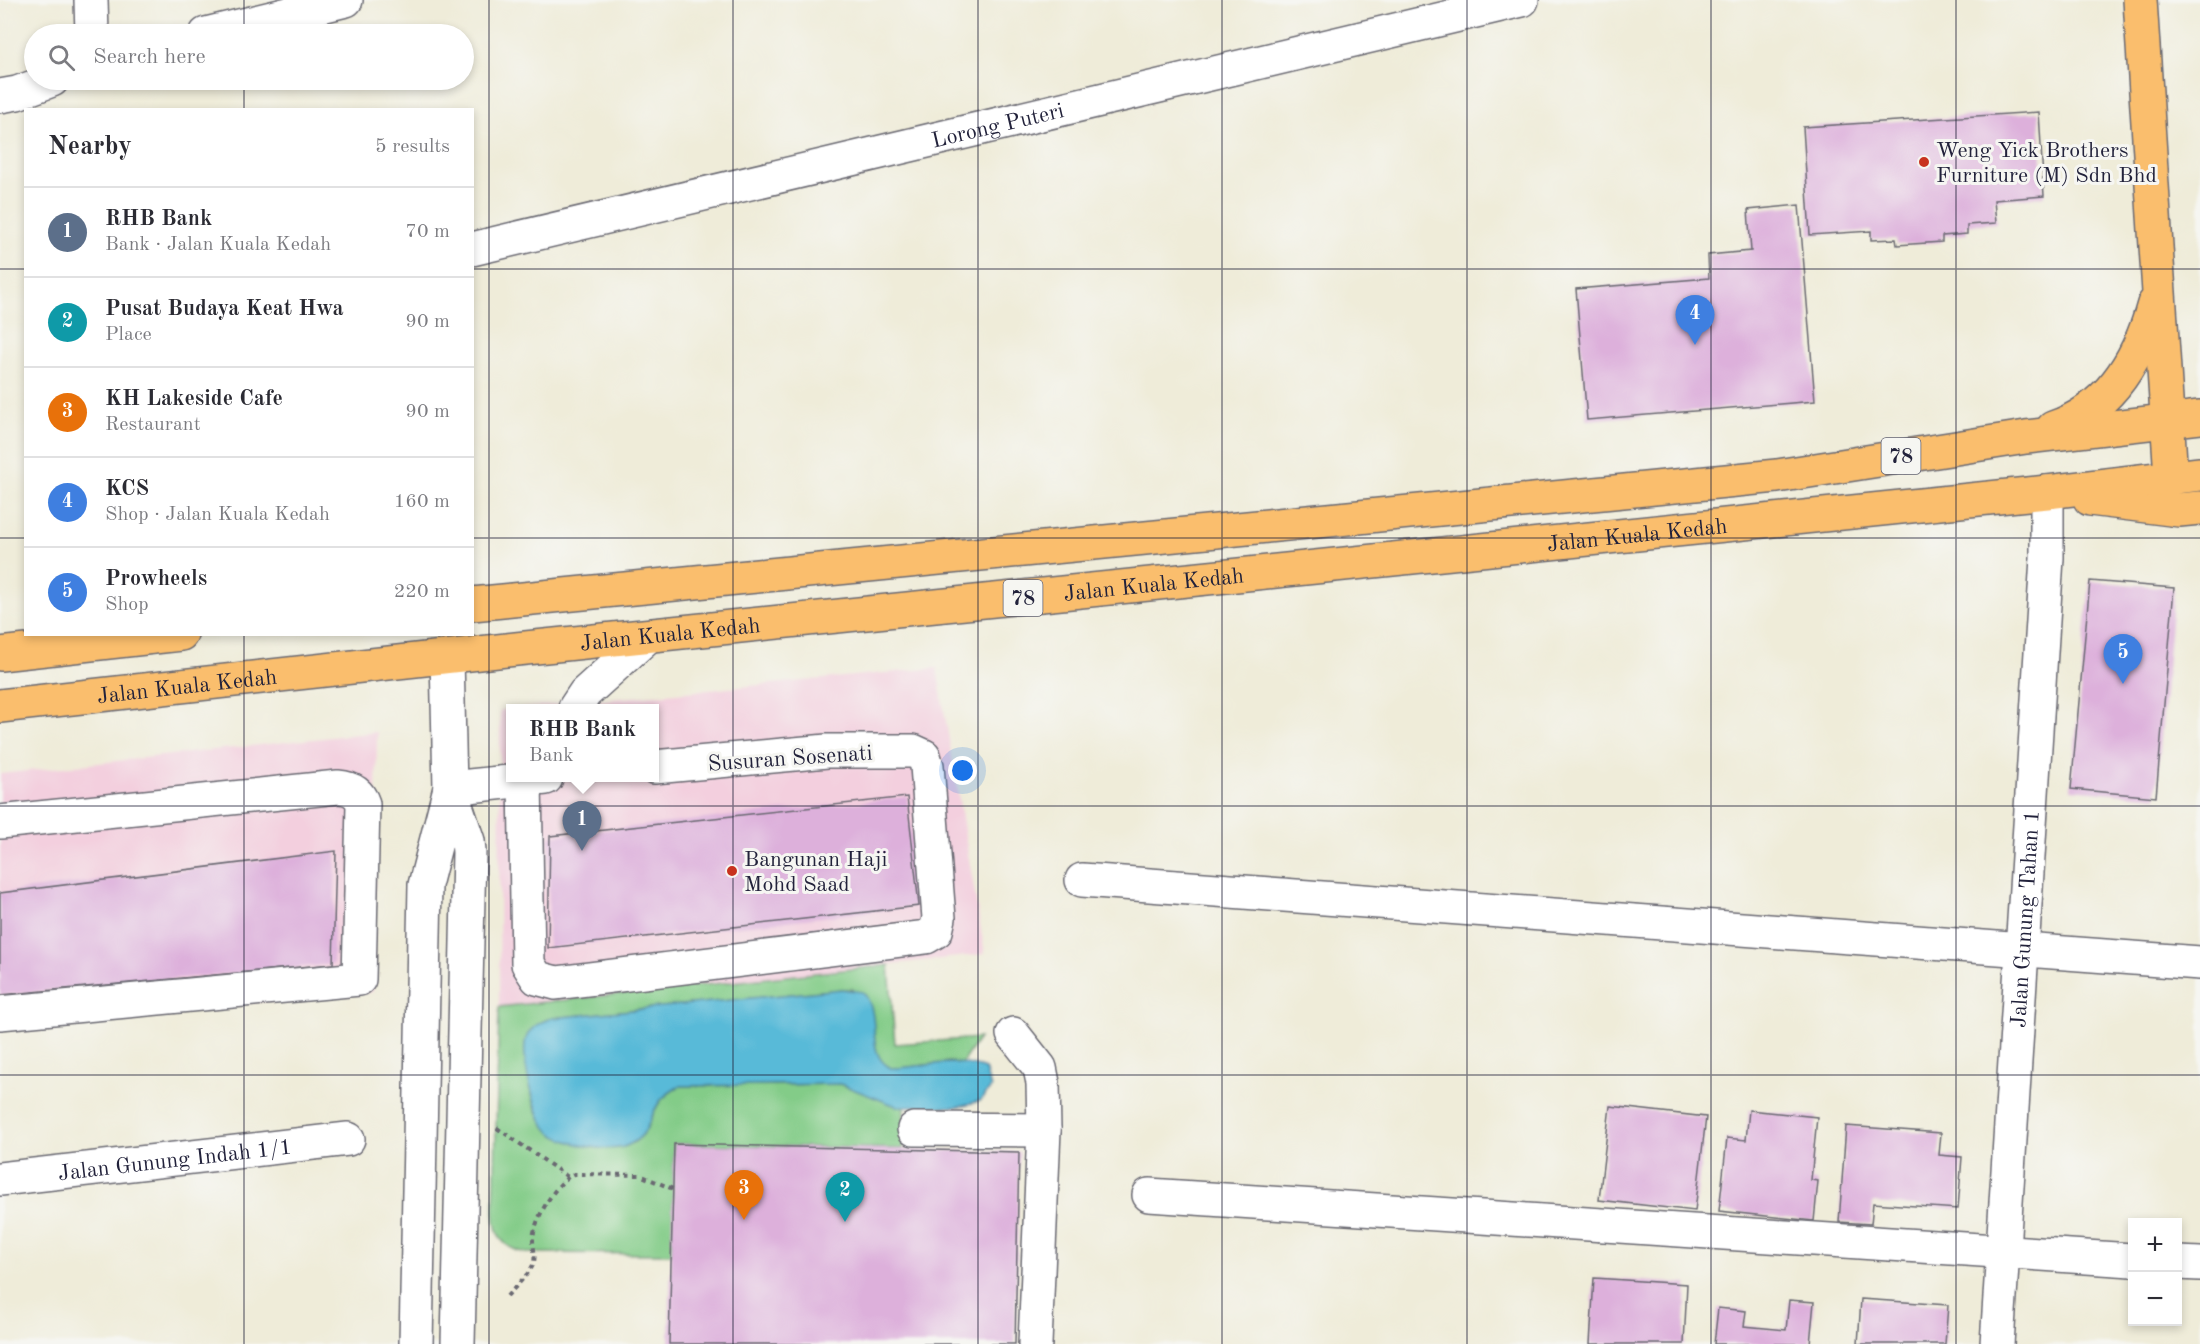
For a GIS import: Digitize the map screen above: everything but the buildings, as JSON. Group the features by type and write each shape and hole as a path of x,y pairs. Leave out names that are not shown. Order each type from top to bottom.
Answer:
{"main road":[{"path":"2140,0 2167,421 2186,476"},
{"path":"2026,437 2066,424 2102,400 2130,367 2147,328 2158,286"},
{"name":"Jalan Kuala Kedah","path":"474,604 1777,476 2026,437 2200,417"},
{"name":"Jalan Kuala Kedah","path":"0,706 447,657 2186,476"},
{"path":"2047,492 2179,510 2200,508"},
{"path":"0,654 163,636"}],"street":[{"path":"91,0 92,24"},
{"path":"247,24 346,0"},
{"name":"Lorong Puteri","path":"474,249 1522,0"},
{"path":"0,96 25,90"},
{"name":"Jalan Gunung Tahan 1","path":"1997,1344 2047,558 2047,492"},
{"path":"578,704 585,693 646,637"},
{"path":"416,1344 425,885 450,788 447,657"},
{"name":"Susuran Sosenati","path":"536,782 528,964 537,978 556,983 926,937 936,931 939,918 927,766 924,756 913,751 826,751 659,767"},
{"path":"450,788 507,782"},
{"path":"0,822 338,787 355,791 361,797 363,804 359,979 0,1014"},
{"path":"450,788 468,841 469,852 458,1344"},
{"path":"1082,880 2200,963"},
{"path":"1013,1034 1040,1068 1043,1083 1044,1130 1035,1344"},
{"path":"914,1129 1044,1130"},
{"name":"Jalan Gunung Indah 1/1","path":"0,1179 348,1139"},
{"path":"1149,1195 2128,1260"},
{"path":"2182,1263 2200,1264"}],"path":[{"path":"463,1107 517,1140 568,1176"},
{"path":"507,1296 532,1267 535,1227 551,1196 568,1176 574,1174 640,1175 673,1189"}],"shaded area":[{"path":"937,668 985,954 499,1007 500,710 506,710 506,782 659,782 659,704 562,704"},
{"path":"377,732 373,992 0,1024 0,774"}],"green space":[{"path":"889,965 895,1044 979,1038 962,1063 949,1062 902,1068 891,1068 882,1064 853,989 552,1018 531,1031 526,1040 525,1050 531,1089 538,1114 554,1134 573,1142 618,1148 634,1142 645,1132 661,1100 680,1086 840,1084 904,1106 903,1149 674,1144 672,1254 525,1253 510,1247 501,1239 496,1227 494,1211 499,1007"}],"water":[{"path":"842,989 863,992 872,1012 878,1054 891,1068 950,1063 973,1065 985,1069 991,1088 980,1101 956,1107 896,1106 840,1084 680,1086 661,1100 645,1132 640,1137 618,1148 597,1148 573,1143 554,1134 542,1122 533,1098 525,1055 527,1036 538,1024 552,1018"}],"place":[{"name":"Weng Yick Brothers Furniture (M) Sdn Bhd","path":"1924,162"},
{"name":"KCS","path":"1695,345"},
{"name":"Prowheels","path":"2123,684"},
{"name":"RHB Bank","path":"582,851"},
{"name":"Bangunan Haji Mohd Saad","path":"732,871"},
{"name":"KH Lakeside Cafe","path":"744,1220"},
{"name":"Pusat Budaya Keat Hwa","path":"845,1222"}]}
